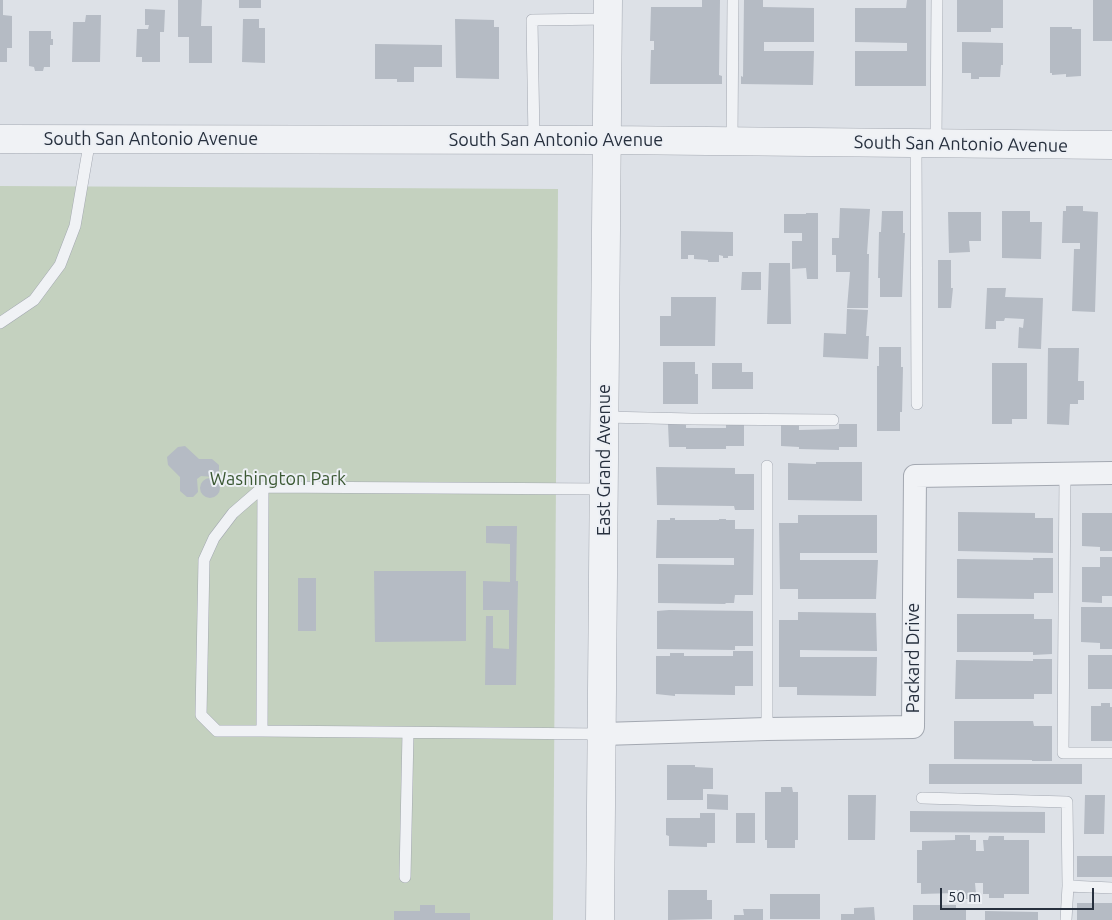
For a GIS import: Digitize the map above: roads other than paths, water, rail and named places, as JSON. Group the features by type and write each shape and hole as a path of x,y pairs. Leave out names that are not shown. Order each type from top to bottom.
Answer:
{"street":[{"name":"East Grand Avenue","path":"600,920 608,9"},
{"name":"South San Antonio Avenue","path":"0,139 607,140 1112,145"},
{"name":"Packard Drive","path":"603,734 913,727 915,476 1112,473"}],"lane":[{"path":"732,141 734,0"},
{"path":"917,404 926,143 937,0"},
{"path":"534,140 532,20 608,9"},
{"path":"0,323 34,300 60,265 75,226 90,139"},
{"path":"605,416 834,420"},
{"path":"768,466 768,729"},
{"path":"1065,474 1063,753 1112,753"},
{"path":"603,734 217,731 201,716 204,560 214,538 233,513 263,487 604,489"},
{"path":"262,731 263,487"},
{"path":"405,877 408,733"},
{"path":"922,798 1067,802 1068,886 1066,920"},
{"path":"1068,886 1112,888"}],"park label":[{"name":"Washington Park","path":"278,479"}]}
